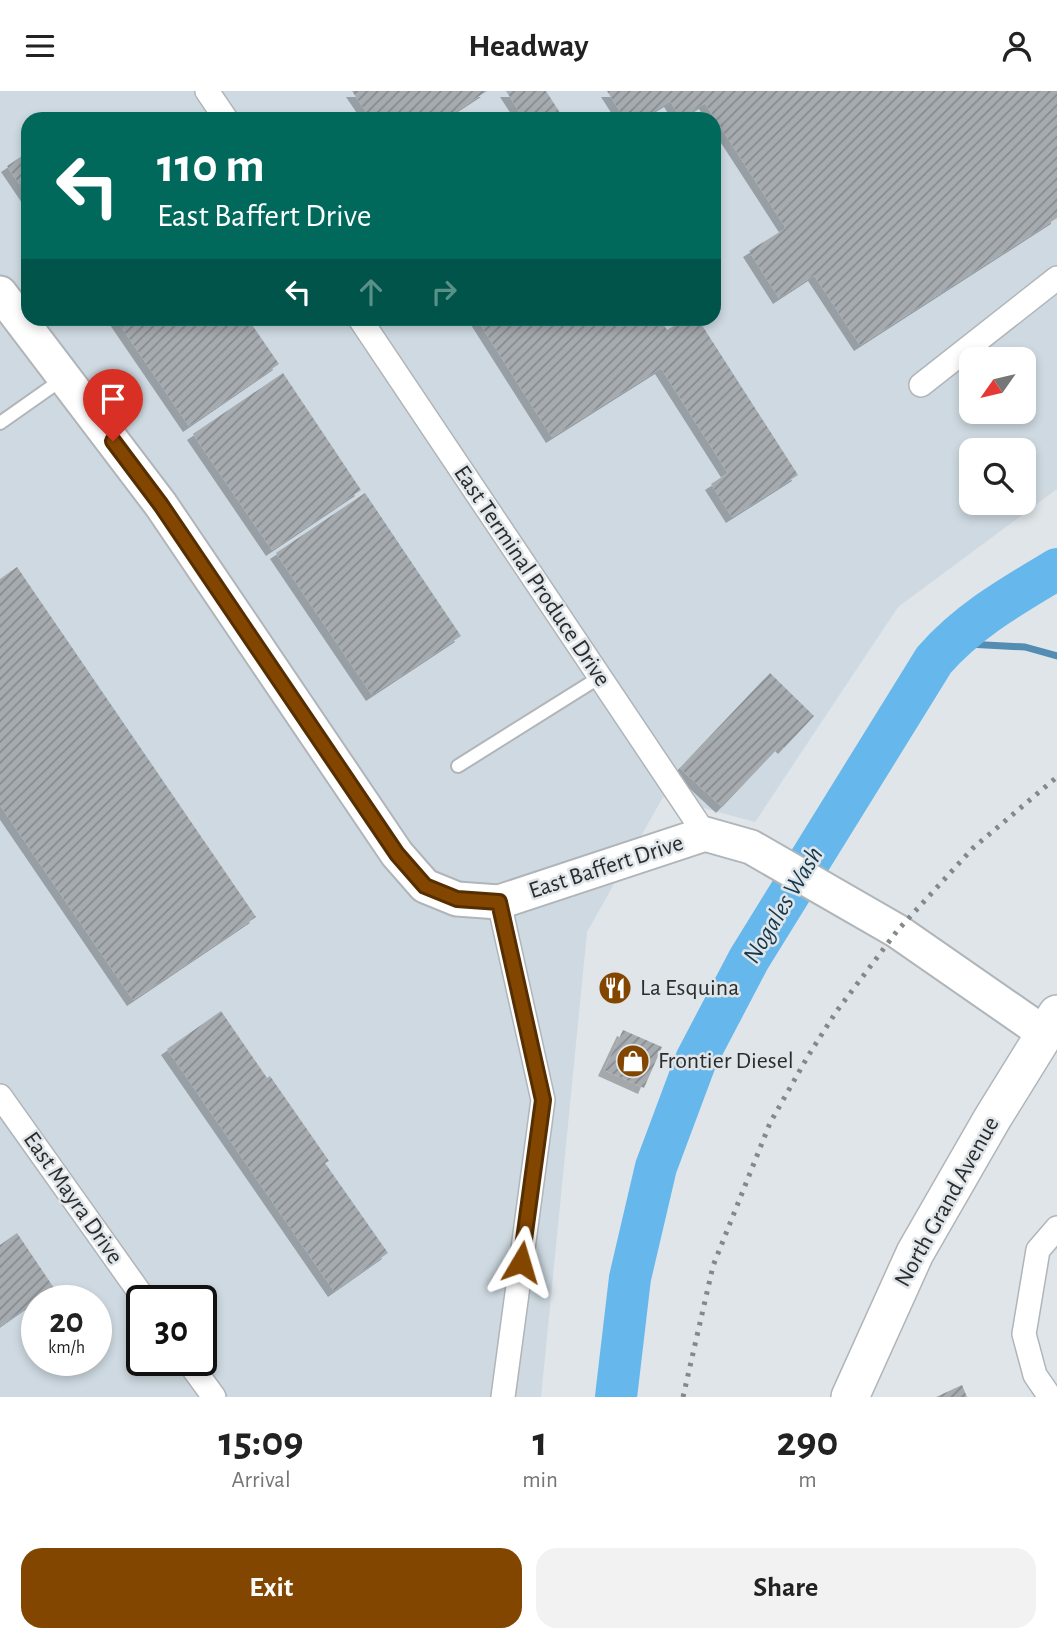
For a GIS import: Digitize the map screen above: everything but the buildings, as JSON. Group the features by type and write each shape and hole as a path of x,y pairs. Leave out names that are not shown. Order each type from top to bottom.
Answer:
{"main road":[{"name":"North Grand Avenue","path":"850,1397 915,1253 1053,1030"}],"street":[{"path":"207,91 221,112"},
{"path":"921,384 1057,278"},
{"name":"East Baffert Drive","path":"0,293 21,320"},
{"name":"East Baffert Drive","path":"25,326 161,505 397,854 425,886 457,899 499,902 705,834 751,847 897,931 1053,1030"},
{"name":"East Terminal Produce Drive","path":"365,326 705,834"},
{"path":"499,902 543,1100 503,1397"},
{"name":"East Mayra Drive","path":"0,1096 134,1285"},
{"path":"1050,1397 1035,1374 1024,1334 1038,1250 1057,1229"},
{"path":"199,1376 214,1397"}],"lane":[{"path":"0,423 65,378"},
{"path":"458,766 600,677"}],"shaded area":[{"path":"0,91 1057,91 1057,489 1036,505 1036,438 959,438 959,515 1022,515 898,607 755,822 663,797 587,932 541,1397 0,1397"}],"waterway":[{"name":"Nogales Wash","path":"616,1397 630,1278 656,1167 696,1060 749,959 934,660 976,621 1057,569"},
{"path":"949,643 1025,647 1057,656"}],"railway":[{"path":"683,1397 713,1266 770,1123 808,1056 836,1012 897,931 973,848 1057,777"}],"place":[{"name":"La Esquina","path":"615,988"},
{"name":"Frontier Diesel","path":"633,1061"}],"route":[{"path":"113,441 161,505 397,854 425,886 457,899 499,902 543,1100 521,1262"}]}
